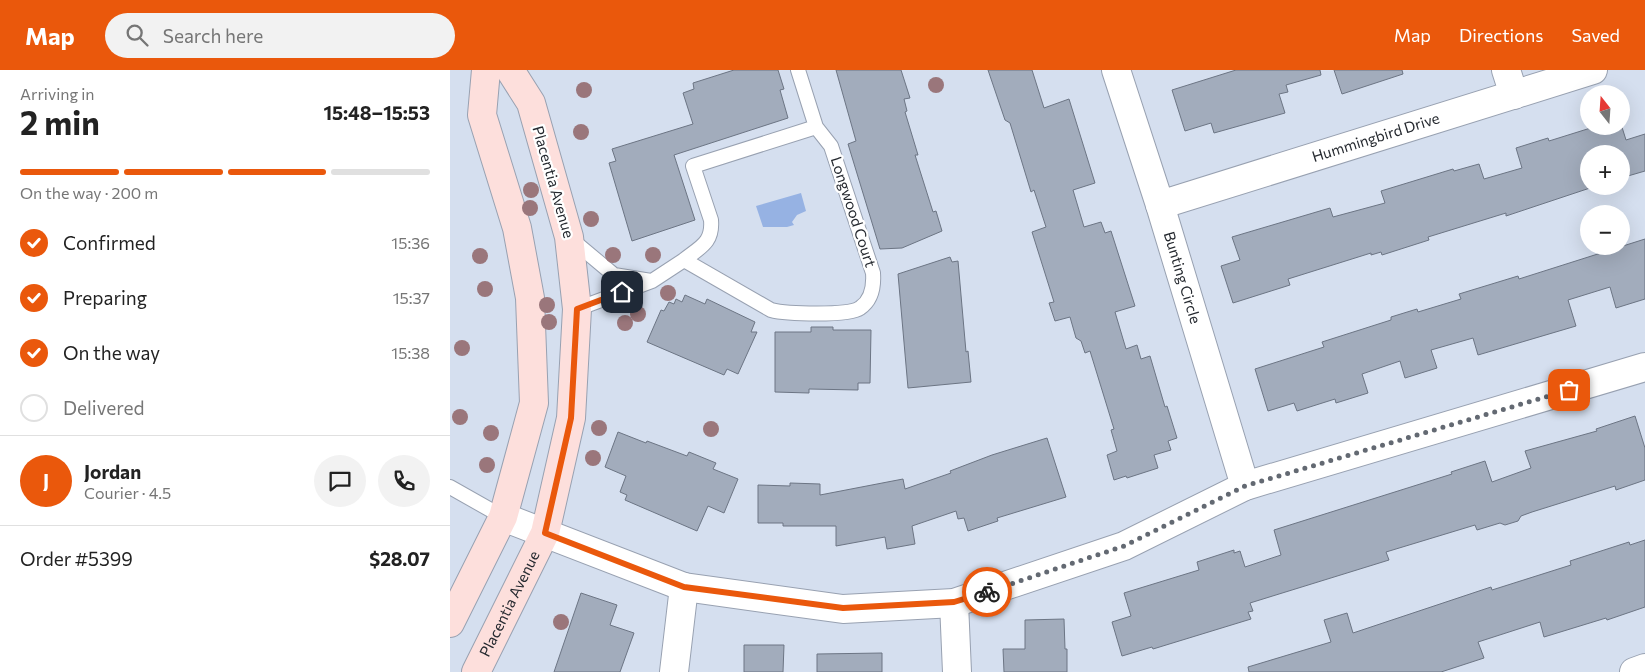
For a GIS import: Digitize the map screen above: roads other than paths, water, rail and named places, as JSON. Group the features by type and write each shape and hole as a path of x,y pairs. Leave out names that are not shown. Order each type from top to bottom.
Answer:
{"main road":[{"path":"450,622 503,517 534,403 531,307 518,228 482,115 486,70"},
{"name":"Placentia Avenue","path":"476,672 545,533 571,418 577,309 569,237 530,103 510,70"}],"street":[{"name":"Bunting Circle","path":"1116,70 1160,205 1245,486"},
{"name":"Hummingbird Drive","path":"1160,205 1510,82 1593,70"},
{"path":"503,517 684,587 843,608 954,602 1124,546 1245,486 1645,367"},
{"path":"674,672 684,587"},
{"path":"954,602 957,672"},
{"path":"1634,672 1645,668"}],"lane":[{"name":"Longwood Court","path":"684,260 771,310 783,313 848,312 859,309 871,295 874,284 873,273 832,146 816,126 798,70"},
{"path":"577,309 652,281 684,260 708,241 712,229 711,220 693,166 816,126"},
{"path":"569,237 614,275 652,281"},
{"path":"451,490 503,517"}],"water":[{"path":"801,193 806,211 797,215 792,222 794,225 787,227 763,227 756,206"}]}
